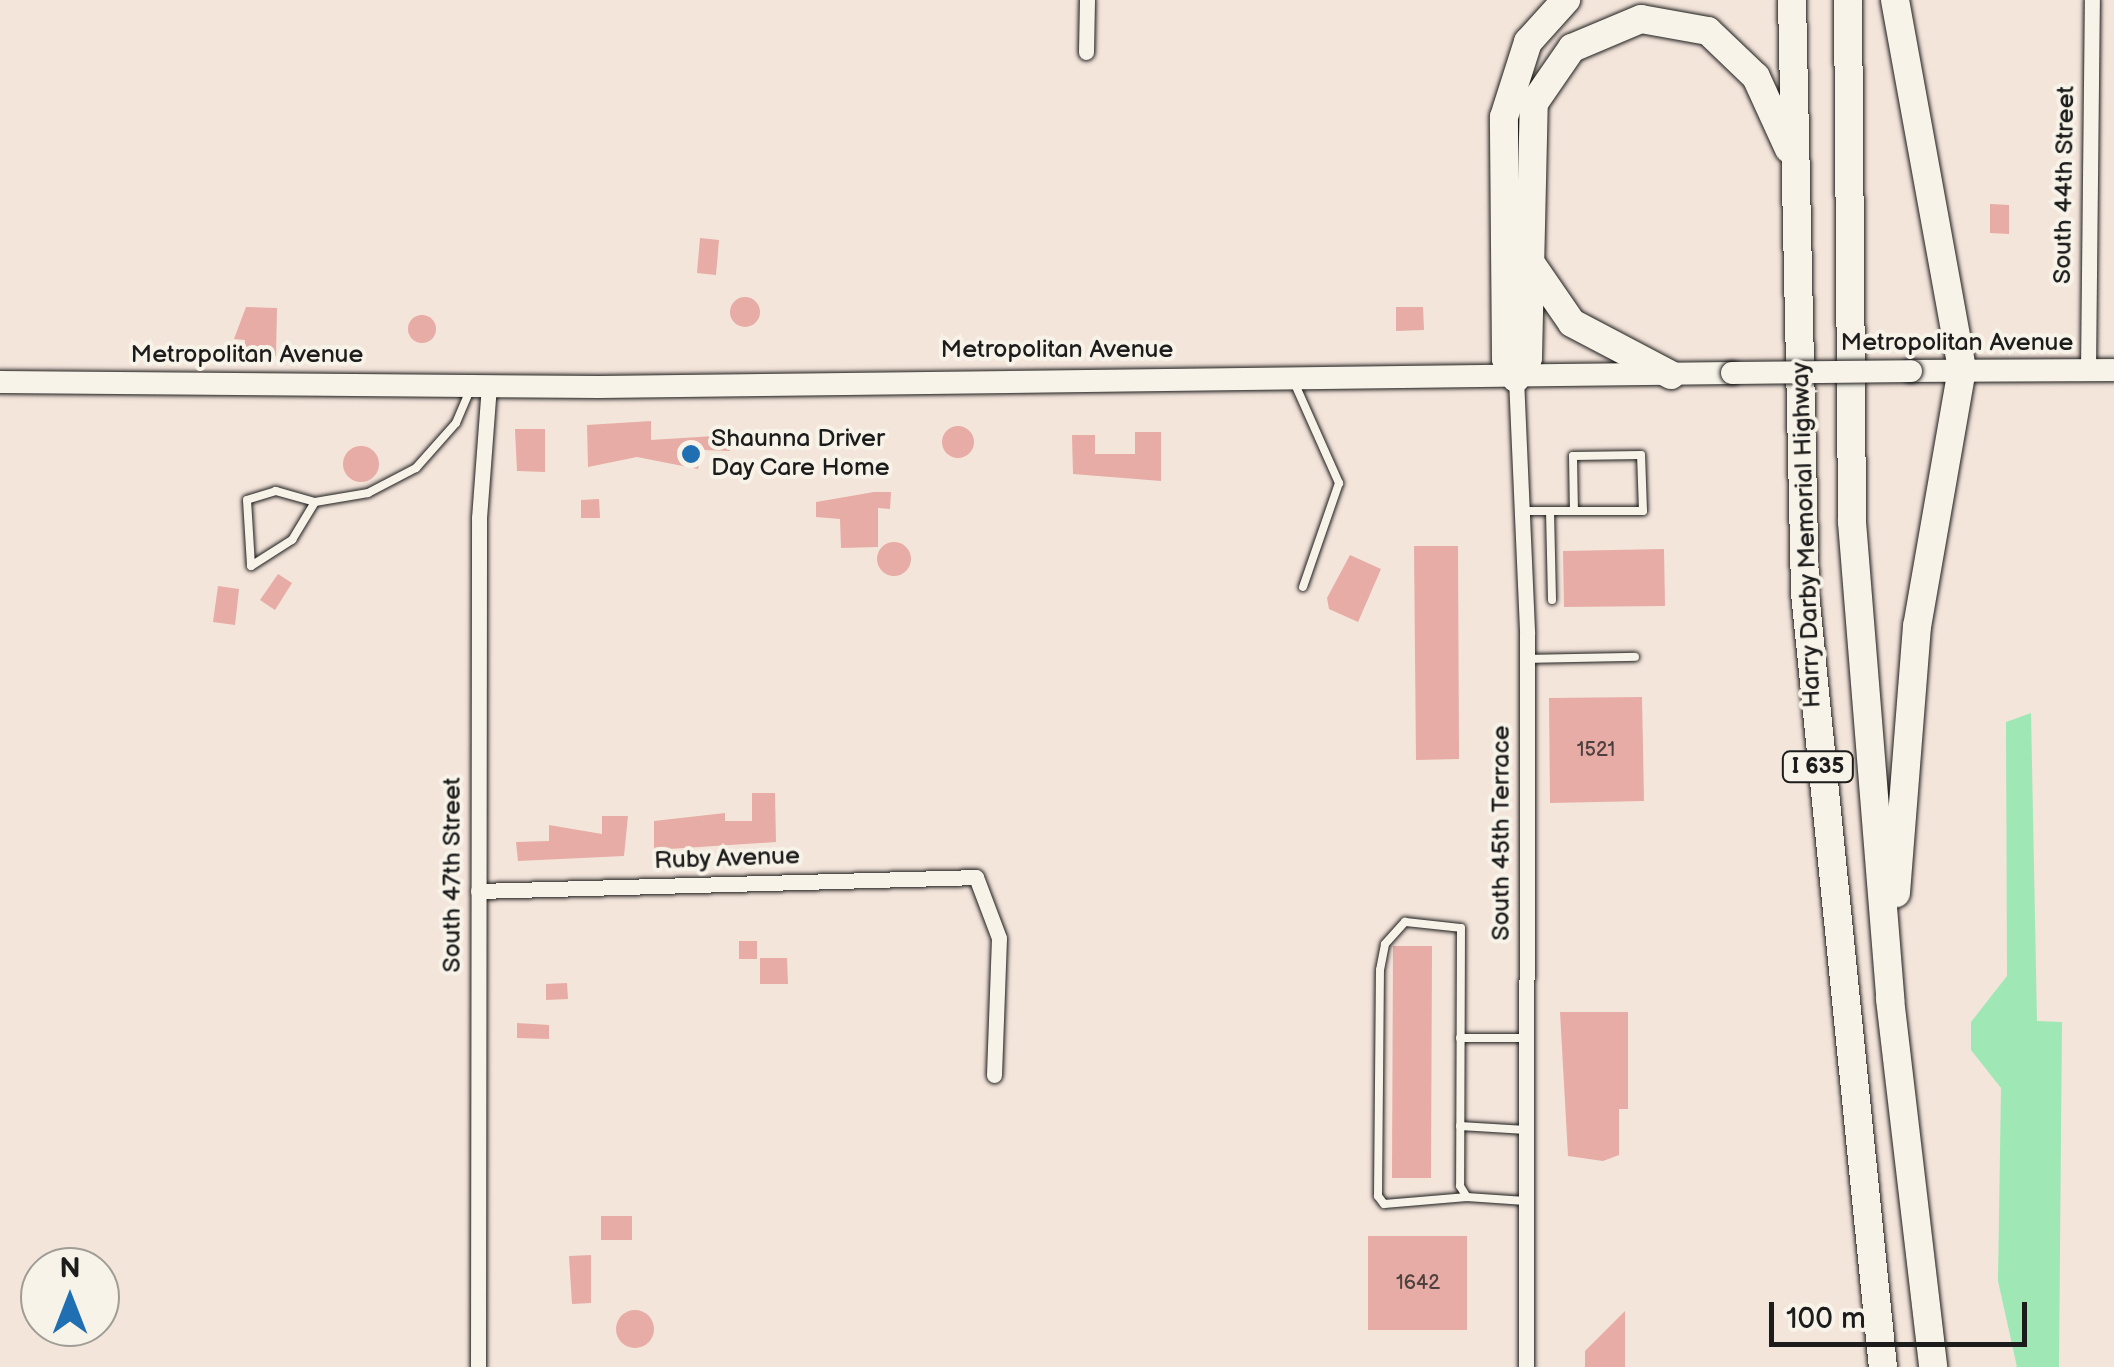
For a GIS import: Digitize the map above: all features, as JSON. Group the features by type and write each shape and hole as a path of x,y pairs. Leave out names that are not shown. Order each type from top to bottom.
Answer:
{"highway":[{"path":"1516,378 1506,359 1504,117 1528,42 1566,0"},
{"name":"Harry Darby Memorial Highway","path":"1792,0 1806,612 1883,1367"},
{"name":"Harry Darby Memorial Highway","path":"1848,0 1852,522 1890,999 1932,1367"},
{"path":"1890,999 1917,626 1962,370 1894,0"},
{"path":"1516,378 1528,358 1534,103 1550,71 1600,31 1678,22 1736,51 1795,164"},
{"path":"1532,264 1572,323 1671,374"}],"main road":[{"name":"Metropolitan Avenue","path":"0,382 481,384 2114,370"}],"street":[{"path":"1086,52 1087,0"},
{"name":"South 44th Street","path":"2088,370 2092,0"},
{"name":"South 45th Terrace","path":"1516,378 1525,511 1527,659 1526,1367"},
{"name":"South 47th Street","path":"478,1367 481,384"},
{"name":"Ruby Avenue","path":"478,891 976,877 999,938 994,1075"}],"lane":[{"path":"1293,378 1338,483 1303,587"},
{"path":"315,502 292,540 251,566 247,500 276,491 315,502 368,494 416,468 456,423 481,384"},
{"path":"1525,511 1550,511 1574,511 1643,511 1641,455 1573,456 1574,511"},
{"path":"1550,511 1552,600"},
{"path":"1527,659 1635,658"},
{"path":"1467,1197 1460,1126 1461,928 1405,922 1385,944 1380,970 1378,1196 1401,1204 1467,1197 1527,1201"},
{"path":"1460,1038 1527,1038"},
{"path":"1460,1126 1527,1130"}],"green space":[{"path":"2031,713 2037,1021 2062,1022 2059,1367 2017,1367 1998,1281 2001,1088 1971,1050 1971,1022 2007,976 2006,722"}],"building":[{"path":"1990,204 2009,205 2009,234 1990,233"},
{"path":"700,238 719,240 716,275 697,273"},
{"path":"745,297 756,301 760,312 756,323 745,327 734,323 730,312 734,301"},
{"path":"246,307 277,308 276,356 244,355 245,340 234,339"},
{"path":"1396,307 1423,307 1424,330 1396,331"},
{"path":"422,315 432,319 436,329 432,339 422,343 412,339 408,329 412,319"},
{"path":"651,421 651,440 730,435 730,451 703,450 698,469 637,457 588,467 587,425"},
{"path":"958,426 970,430 974,442 970,454 958,458 946,454 942,442 946,430"},
{"path":"515,429 545,429 545,472 517,471"},
{"path":"1135,432 1161,432 1161,481 1073,474 1072,435 1095,435 1095,454 1135,454"},
{"path":"361,446 373,452 379,464 373,476 361,482 349,476 343,464 349,452"},
{"path":"891,492 890,509 878,508 878,547 841,548 840,519 816,517 816,502"},
{"path":"599,499 600,518 581,518 581,500"},
{"path":"894,542 906,547 911,559 906,571 894,576 882,571 877,559 882,547"},
{"path":"1414,546 1458,546 1459,759 1416,760"},
{"path":"1664,549 1665,606 1564,607 1563,551"},
{"path":"1350,555 1381,569 1358,622 1329,609 1327,598"},
{"path":"278,574 292,583 275,610 260,600"},
{"path":"218,586 239,589 235,625 213,622"},
{"path":"1642,697 1644,801 1550,803 1549,698"},
{"path":"752,793 775,793 776,842 654,850 654,821 725,813 725,821 752,821"},
{"path":"602,816 628,816 624,856 518,861 516,842 549,841 549,825 602,834"},
{"path":"739,941 757,941 757,959 739,959"},
{"path":"1393,946 1432,946 1431,1178 1392,1178"},
{"path":"760,958 787,958 788,984 760,984"},
{"path":"567,983 568,999 546,1000 546,984"},
{"path":"1560,1012 1628,1012 1628,1109 1619,1109 1619,1155 1603,1161 1568,1156"},
{"path":"517,1023 549,1025 549,1039 517,1038"},
{"path":"601,1216 632,1216 632,1240 601,1240"},
{"path":"1368,1236 1467,1236 1467,1330 1368,1330"},
{"path":"591,1255 591,1303 572,1304 569,1256"},
{"path":"635,1310 648,1316 654,1329 648,1342 635,1348 622,1342 616,1329 622,1316"},
{"path":"1625,1311 1625,1367 1585,1367 1585,1351"}],"place":[{"name":"Shaunna Driver Day Care Home","path":"691,454"}]}
